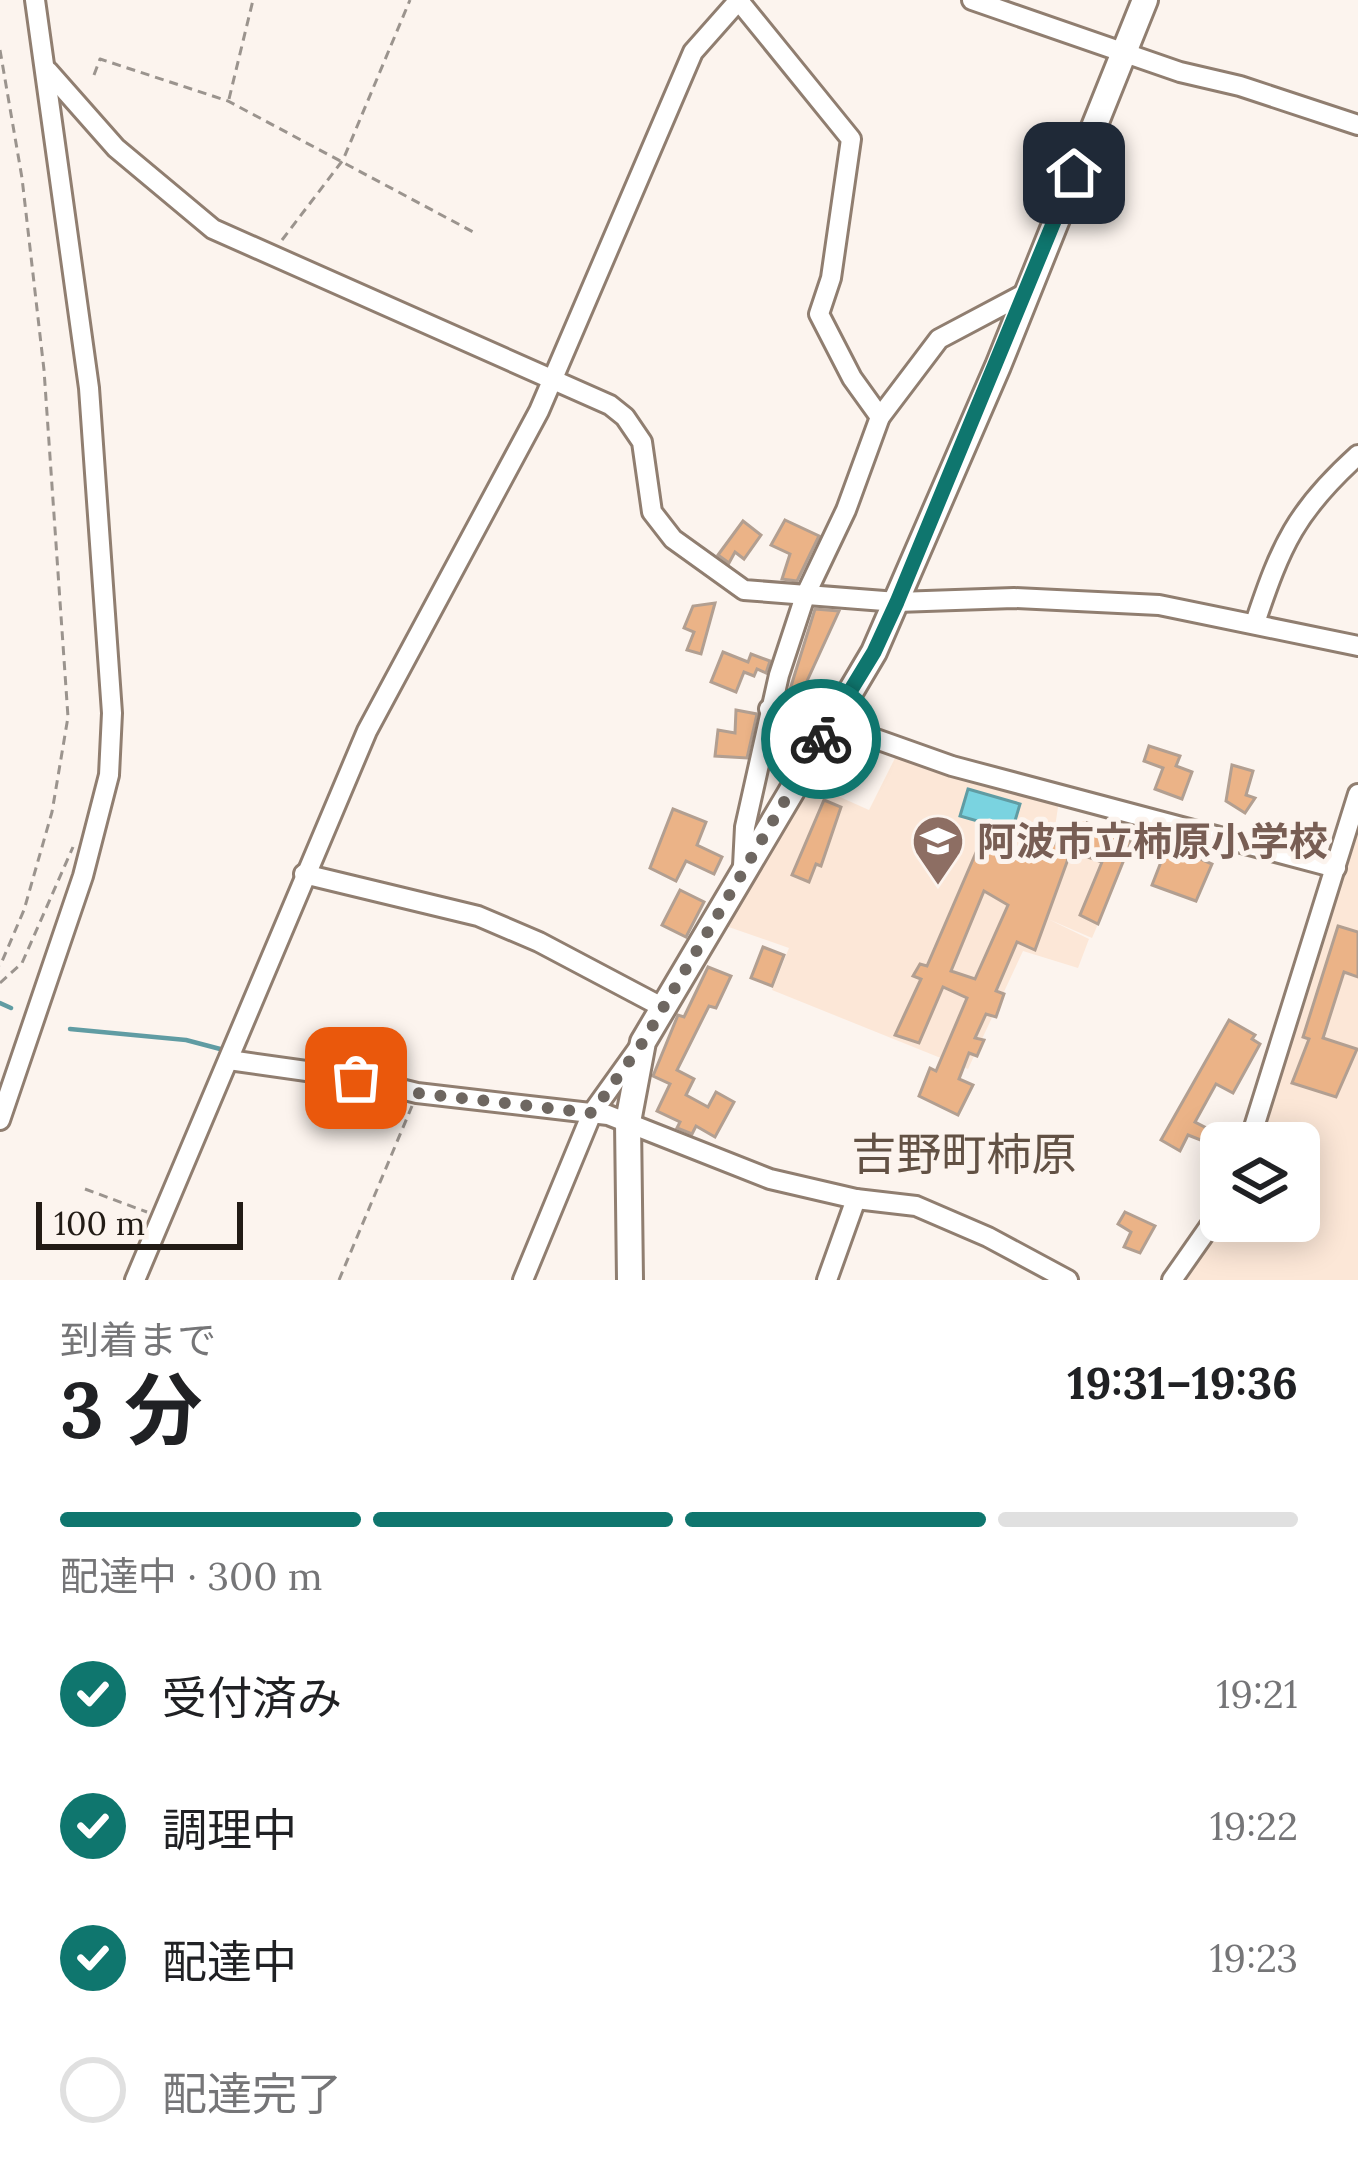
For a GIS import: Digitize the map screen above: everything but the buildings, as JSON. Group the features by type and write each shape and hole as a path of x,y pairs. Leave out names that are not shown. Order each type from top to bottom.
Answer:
{"main road":[{"path":"631,1280 628,1122 643,1042 660,1006 874,652 1145,0"}],"street":[{"path":"0,1120 78,896 109,775 111,734 89,388 35,0"},
{"path":"135,1280 367,730 494,500 553,379 693,52 739,0 851,140 831,278 818,314 841,360 880,417"},
{"path":"972,0 1358,125"},
{"path":"48,71 146,176 213,229 553,379 625,417 642,442 652,512 673,539 743,590 897,602 1014,598 1159,605 1358,646"},
{"path":"743,866 745,827 770,709 805,596 846,510 880,417 939,339 1024,295"},
{"path":"1255,623 1271,574 1312,497 1358,455"},
{"path":"770,709 831,722 952,766 1336,868"},
{"path":"1257,1122 1358,794"},
{"path":"304,874 478,916 660,1006"},
{"path":"523,1280 592,1113 643,1042"},
{"path":"229,1060 356,1078 417,1093 592,1113 628,1122 770,1179 856,1199 916,1206 988,1237 1068,1280"},
{"path":"827,1280 856,1199"},
{"path":"1172,1280 1200,1240"}],"path":[{"path":"228,101 253,0"},
{"path":"270,256 343,160 410,0"},
{"path":"0,50 22,178 44,370 68,717 52,812 23,910 0,966"},
{"path":"94,74 100,59 228,101 477,234"},
{"path":"0,973 3,981 22,963 73,846"},
{"path":"339,1280 417,1093"},
{"path":"85,1189 160,1217"}],"shaded area":[{"name":"阿波市立柿原小学校","path":"896,756 1059,800 1053,841 1061,823 1077,829 1083,821 1134,841 1092,938 1048,919 1089,939 1078,968 1023,951 968,1069 772,990 789,948 720,924 804,781 869,810"},
{"path":"1358,809 1358,1280 1182,1280 1207,1242 1320,1242 1320,1122 1261,1122"}],"water":[{"path":"968,789 1020,804 1012,831 960,816"}],"waterway":[{"path":"290,891 295,878"},
{"path":"0,1003 11,1008"},
{"path":"70,1029 186,1040 224,1050"}],"way so far":[{"path":"356,1078 417,1093 592,1113 643,1042 821,739"}],"place":[{"name":"阿波市立柿原小学校","path":"938,887"}],"district":[{"name":"吉野町柿原","path":"964,1153"}],"route":[{"path":"821,739 874,652 897,602 1074,173"}]}
